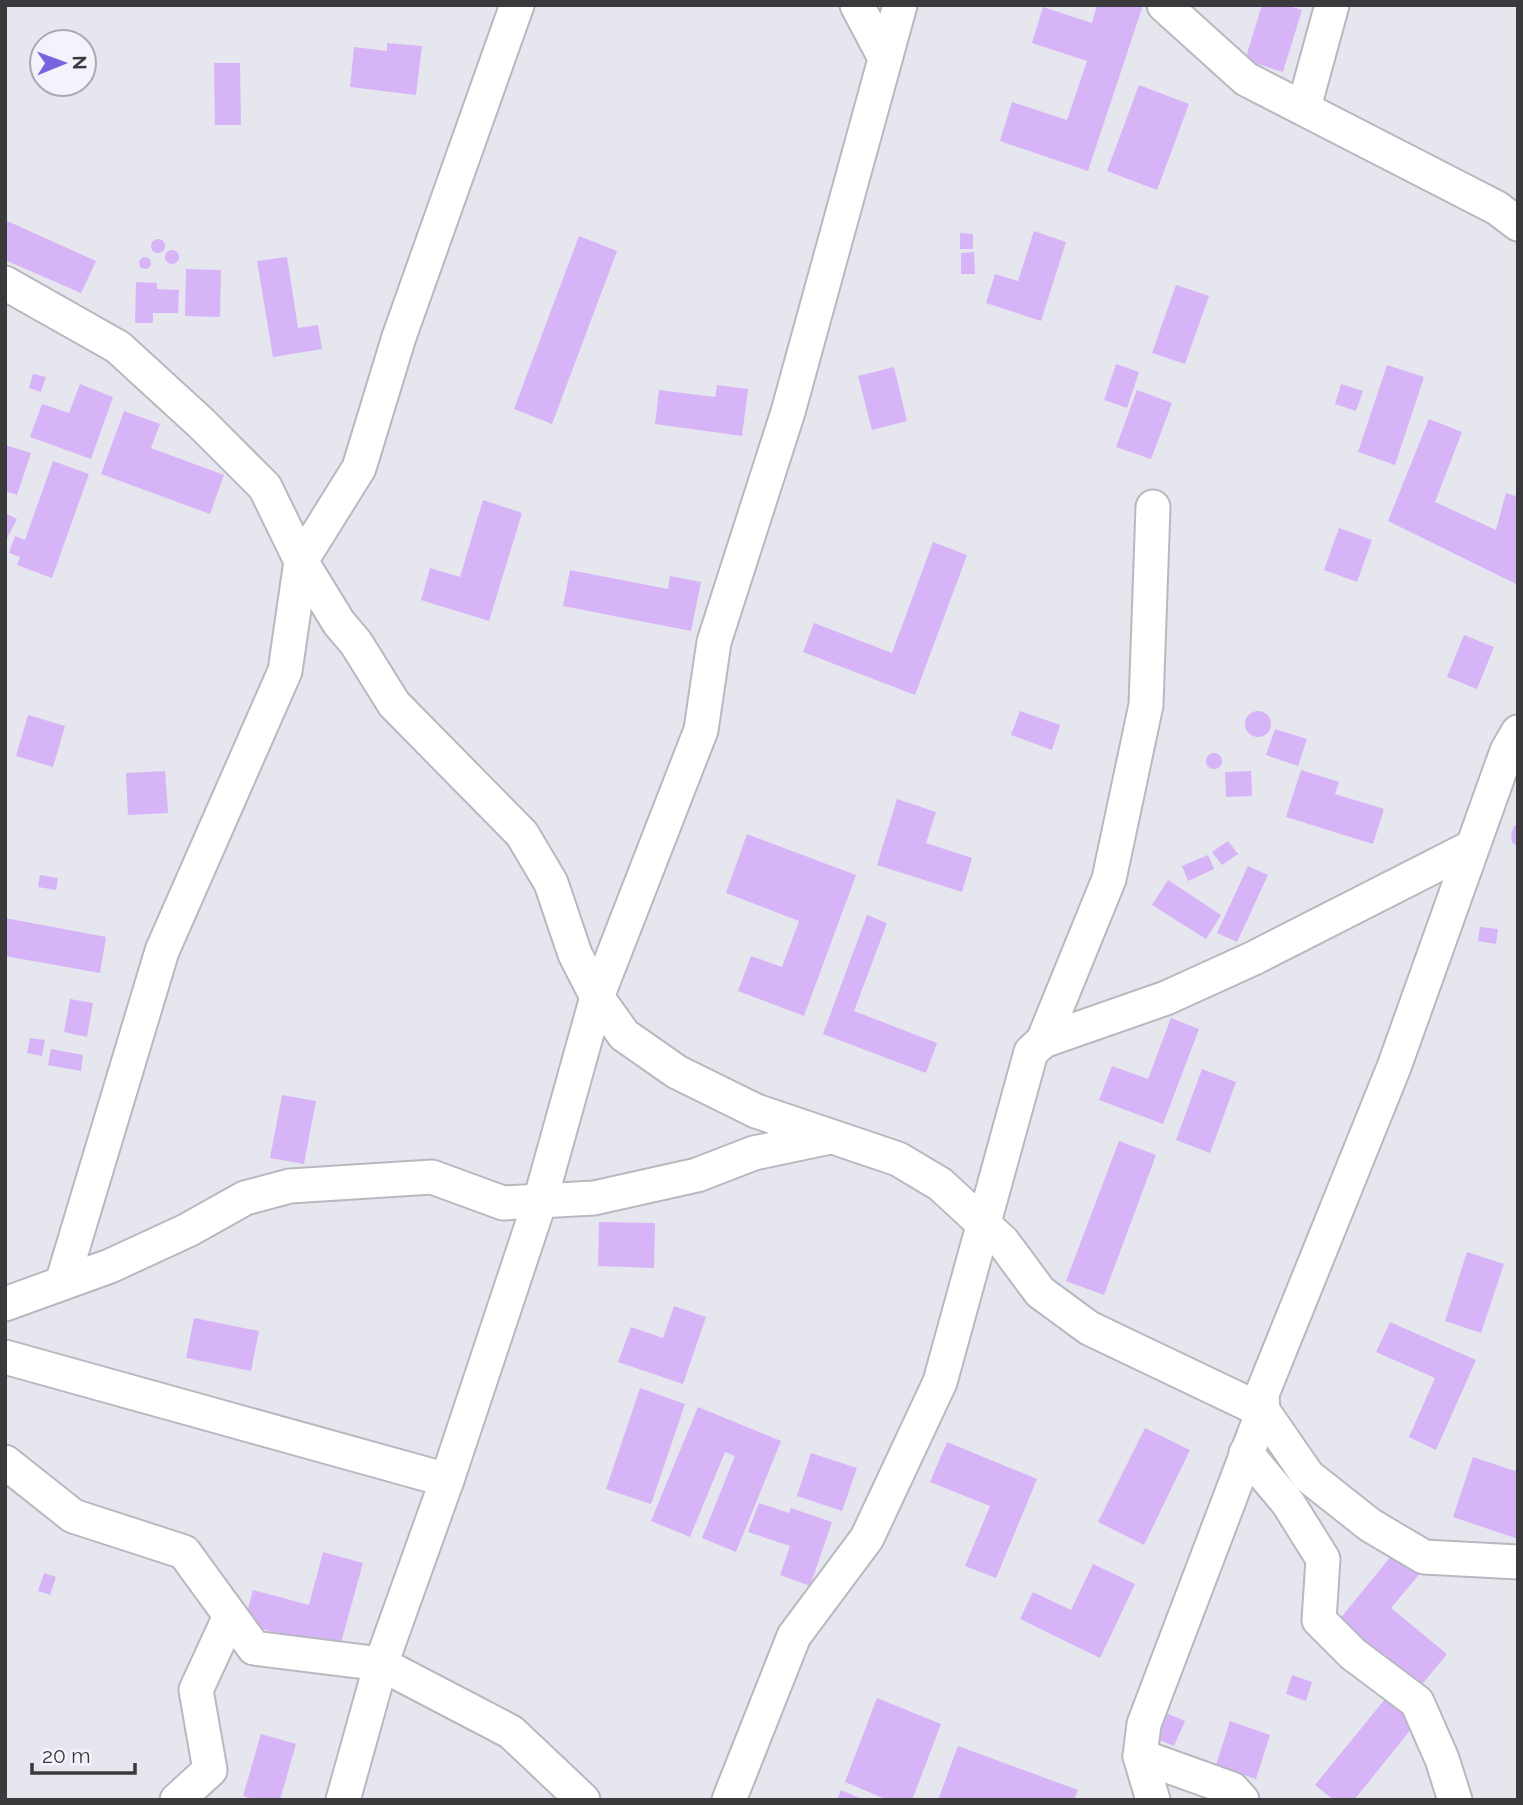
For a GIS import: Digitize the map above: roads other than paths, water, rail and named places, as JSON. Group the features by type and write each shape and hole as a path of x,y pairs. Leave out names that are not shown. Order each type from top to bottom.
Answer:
{"street":[{"path":"62,1283 162,951 285,671 301,561 359,468 399,337 517,5"},
{"path":"857,5 885,58"},
{"path":"343,1800 381,1664 447,1480 540,1200 597,997 701,730 714,642 788,412 900,5"},
{"path":"1164,5 1246,79 1497,208 1518,224"},
{"path":"1304,107 1332,5"},
{"path":"5,283 118,347 265,486 301,561 394,704 522,834 551,883 575,954 597,997 624,1035 677,1072 756,1111 898,1159 940,1184 1003,1242 1040,1292 1089,1328 1171,1365 1263,1412 1308,1476 1370,1525 1424,1557 1518,1562"},
{"path":"729,1800 794,1636 867,1538 940,1382 1031,1052 1042,1041 1109,879 1146,705 1153,507"},
{"path":"1153,1800 1140,1756 1144,1724 1263,1412 1262,1394 1394,1066 1507,751 1518,732"},
{"path":"1042,1041 1166,998 1254,958 1472,847"},
{"path":"5,1304 110,1266 188,1230 245,1198 290,1186 432,1177 503,1203 594,1198 697,1175 754,1153 830,1136"},
{"path":"5,1357 447,1480"},
{"path":"1246,1453 1288,1503 1323,1559 1320,1620 1353,1654 1418,1702 1443,1759 1455,1800"},
{"path":"5,1462 73,1516 184,1552 254,1648 381,1664 511,1731 583,1800"},
{"path":"177,1800 210,1770 196,1690 230,1616"},
{"path":"1140,1756 1232,1789 1242,1800"}]}
